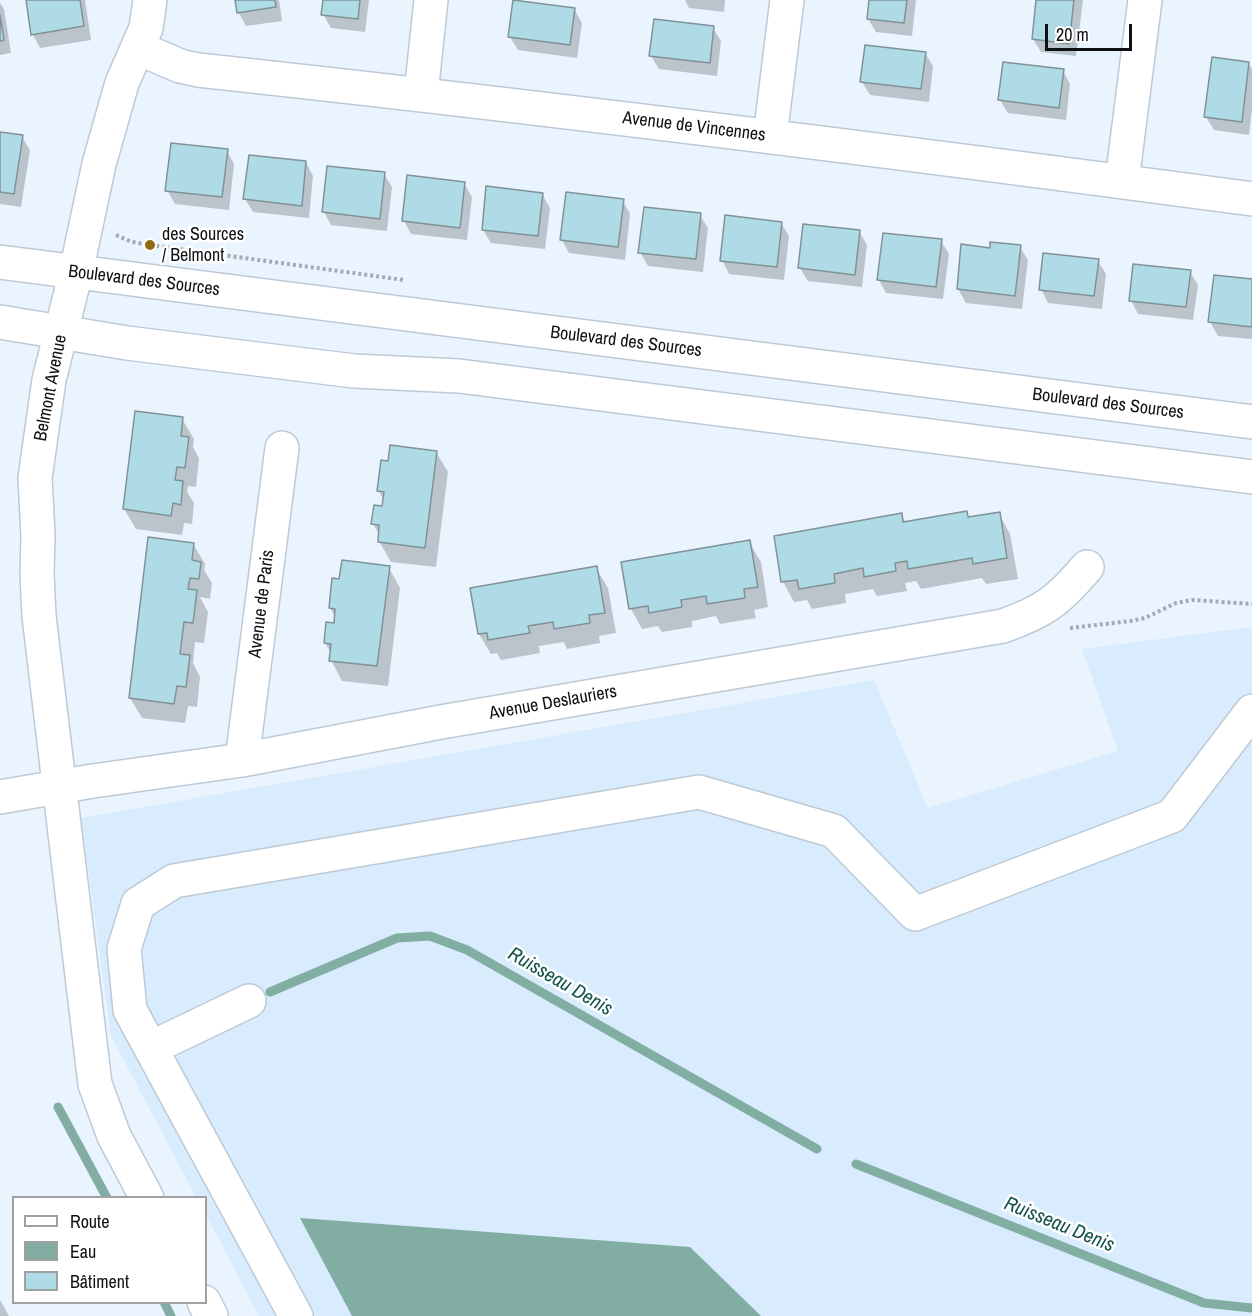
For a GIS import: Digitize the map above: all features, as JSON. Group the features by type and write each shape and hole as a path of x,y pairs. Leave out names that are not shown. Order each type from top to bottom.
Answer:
{"street":[{"name":"Belmont Avenue","path":"146,1196 114,1136 95,1084 39,616 35,478 49,380 76,272 99,164 122,83 146,28 150,0"},
{"path":"421,94 431,0"},
{"path":"770,136 787,0"},
{"path":"1122,182 1145,0"},
{"name":"Avenue de Vincennes","path":"138,48 180,66 198,70 770,136 1252,199"},
{"name":"Boulevard des Sources","path":"0,262 1252,422"},
{"path":"0,322 127,343 354,371 459,376 1252,477"},
{"name":"Avenue de Paris","path":"242,760 282,448"},
{"name":"Avenue Deslauriers","path":"0,797 242,760 452,720 1003,626 1039,612 1061,596 1087,567"},
{"path":"296,1316 130,1010 124,949 138,904 174,881 699,792 834,831 915,915 1172,816 1252,711"},
{"path":"151,1048 249,1001"}],"path":[{"path":"1039,612 1048,622 1065,628 1145,618 1176,603 1192,600 1252,604"}],"shaded area":[{"path":"1252,627 1252,1316 259,1316 207,1217 207,1196 195,1196 111,1036 81,818 874,680 928,808 1118,751 1082,649"}],"water":[{"path":"300,1218 690,1247 761,1316 352,1316"}],"building":[{"path":"26,0 80,0 84,26 31,35"},
{"path":"235,0 275,0 276,7 237,13"},
{"path":"323,0 360,0 358,19 321,15"},
{"path":"513,0 575,8 570,45 508,37"},
{"path":"869,0 907,0 904,23 867,19"},
{"path":"1036,0 1074,0 1069,44 1032,39"},
{"path":"0,15 4,40 0,41"},
{"path":"654,19 714,26 710,63 649,56"},
{"path":"865,45 926,52 921,89 860,82"},
{"path":"1212,57 1249,62 1242,122 1204,117"},
{"path":"1003,62 1064,69 1059,108 998,100"},
{"path":"0,132 23,135 14,194 0,192"},
{"path":"171,143 228,149 222,197 165,191"},
{"path":"249,155 306,161 302,206 243,199"},
{"path":"327,166 385,172 380,219 322,212"},
{"path":"407,175 465,182 460,228 402,221"},
{"path":"486,186 543,193 538,236 482,230"},
{"path":"566,192 624,199 618,247 560,240"},
{"path":"644,207 701,213 696,259 638,253"},
{"path":"725,215 782,222 777,267 720,261"},
{"path":"803,224 860,230 855,275 798,268"},
{"path":"883,233 942,239 936,287 877,280"},
{"path":"990,242 1021,245 1015,296 957,289 961,244 990,248"},
{"path":"1043,253 1099,259 1094,296 1039,290"},
{"path":"1133,264 1191,270 1186,307 1129,301"},
{"path":"1214,275 1252,279 1252,327 1208,322"},
{"path":"135,411 183,417 181,436 189,437 185,468 177,467 175,480 183,481 181,505 173,503 171,516 123,509"},
{"path":"390,445 437,451 425,548 378,542 379,525 371,524 374,505 382,506 384,492 377,491 381,460 388,461"},
{"path":"967,511 968,517 1000,512 1007,558 973,564 972,558 908,569 907,561 895,563 896,571 864,577 863,568 834,574 835,583 799,589 797,580 781,582 774,536 902,513 903,522"},
{"path":"148,537 194,543 192,560 201,562 199,579 190,578 188,589 197,590 193,623 184,622 180,654 190,655 186,687 177,686 174,704 129,698"},
{"path":"750,540 758,587 744,589 745,598 707,604 706,596 681,600 682,607 649,613 648,606 629,609 621,562"},
{"path":"342,560 390,566 377,666 329,661 331,644 324,643 326,622 334,623 335,609 329,608 332,578 339,579"},
{"path":"597,566 605,613 589,615 590,623 554,629 553,622 528,626 530,633 488,640 487,633 478,634 470,588"}],"waterway":[{"name":"Ruisseau Denis","path":"270,992 397,938 430,936 467,950 817,1149"},
{"path":"58,1107 106,1196"},
{"name":"Ruisseau Denis","path":"856,1164 1204,1303 1252,1308"},
{"path":"165,1304 171,1316"}],"place":[{"name":"des Sources / Belmont","path":"150,245"}]}
